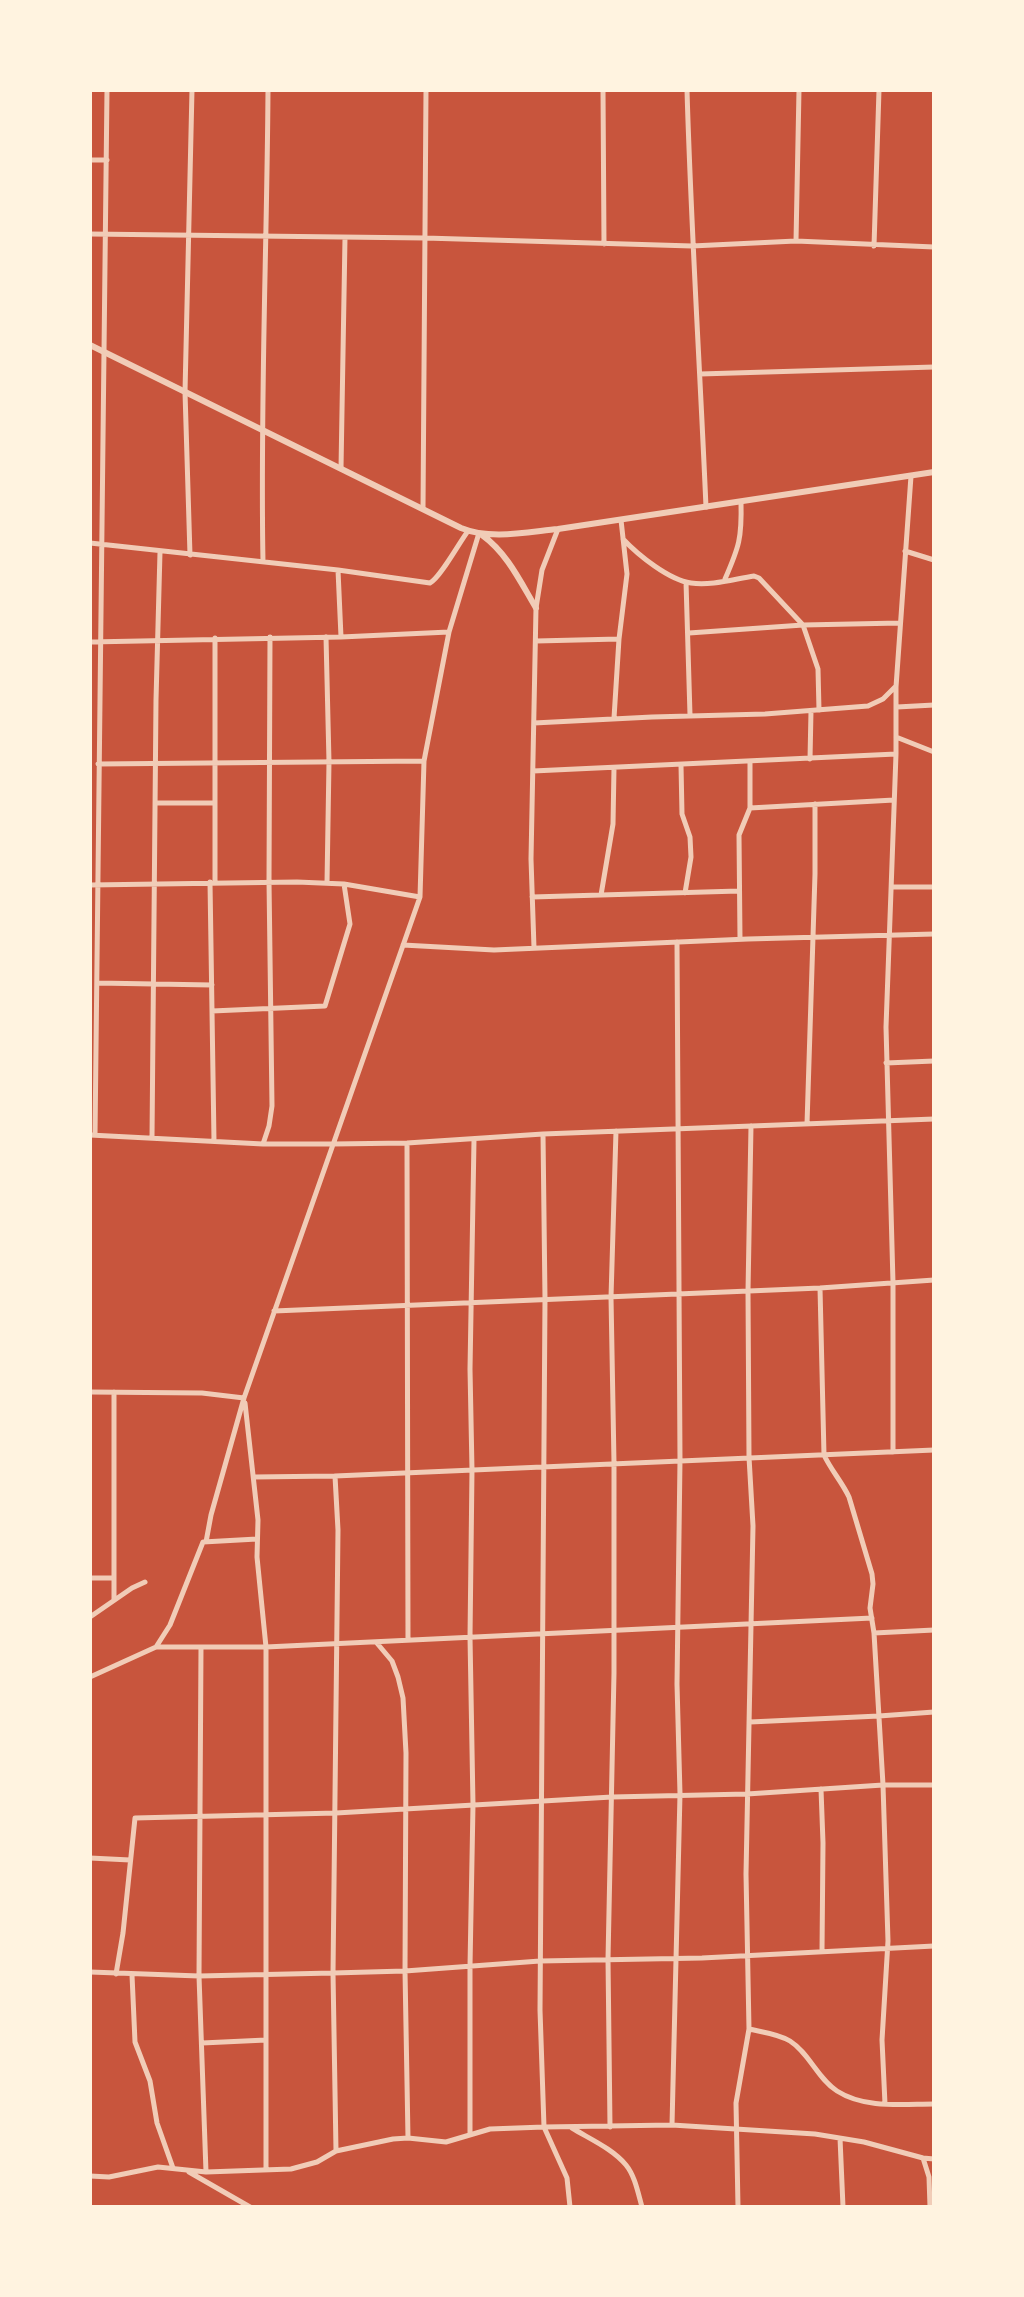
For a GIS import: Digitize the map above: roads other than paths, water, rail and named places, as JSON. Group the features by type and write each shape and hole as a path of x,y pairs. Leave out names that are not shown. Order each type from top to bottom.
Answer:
{"street":[{"path":"107,90 93,1135 263,1144 407,1143 543,1134 934,1119"},
{"path":"190,555 185,392 192,90"},
{"path":"263,562 261,430 268,90"},
{"path":"423,509 426,90"},
{"path":"603,90 604,244"},
{"path":"687,90 706,507"},
{"path":"796,241 799,90"},
{"path":"874,246 879,90"},
{"path":"90,160 107,160"},
{"path":"90,234 425,238 692,246 796,241 934,247"},
{"path":"341,468 345,238"},
{"path":"90,345 468,531 479,533 558,529 934,472"},
{"path":"700,374 934,367"},
{"path":"893,1452 893,1283 886,1063 896,687 911,476"},
{"path":"725,580 742,532 741,502"},
{"path":"614,718 627,574 621,520"},
{"path":"534,948 536,608 542,570 558,529"},
{"path":"90,543 430,583 437,579 468,531"},
{"path":"479,533 508,560 536,608"},
{"path":"206,1542 244,1398 420,897 424,761 449,632 479,533"},
{"path":"623,539 646,561 686,582 757,577 803,625 818,669 819,710"},
{"path":"905,551 934,560"},
{"path":"152,1138 153,883 160,552"},
{"path":"338,570 341,637"},
{"path":"686,582 690,715"},
{"path":"689,633 803,625 900,623"},
{"path":"90,642 449,632"},
{"path":"263,1144 272,1106 269,1008 270,637"},
{"path":"326,637 329,762 327,883"},
{"path":"214,1141 212,882 215,638"},
{"path":"536,641 619,639"},
{"path":"534,723 868,706 883,699 896,687"},
{"path":"897,707 934,705"},
{"path":"810,759 811,711"},
{"path":"896,737 934,752"},
{"path":"533,771 896,754"},
{"path":"98,764 424,761"},
{"path":"740,939 739,835 750,808 750,762"},
{"path":"681,765 682,814 690,837 691,857 685,893"},
{"path":"601,895 613,824 614,768"},
{"path":"750,808 894,800"},
{"path":"155,803 215,803"},
{"path":"807,1124 815,804"},
{"path":"90,813 98,813"},
{"path":"94,885 269,881 327,883 420,897"},
{"path":"212,1011 322,1007 327,1002 350,924 344,884"},
{"path":"892,887 934,887"},
{"path":"532,897 739,891"},
{"path":"403,945 447,949 534,948 934,934"},
{"path":"672,2125 680,1794 677,1629 680,1460 677,942"},
{"path":"96,983 212,985"},
{"path":"886,1063 934,1061"},
{"path":"738,2207 738,2087 749,2029 747,1794 753,1526 749,1457 748,1291 751,1126"},
{"path":"610,2127 608,1959 614,1631 611,1297 616,1131"},
{"path":"543,1134 545,1299 540,1961 544,2127 567,2178 570,2207"},
{"path":"470,2134 473,1805 470,1369 474,1140"},
{"path":"407,1143 408,1640"},
{"path":"274,1311 820,1288 934,1280"},
{"path":"820,1288 824,1455 849,1497 873,1584 870,1608 883,1785 888,1948 882,2040 885,2104"},
{"path":"90,1392 202,1393 244,1398"},
{"path":"114,1392 114,1600"},
{"path":"244,1398 258,1520 257,1557 266,1647 266,2170"},
{"path":"254,1477 934,1450"},
{"path":"335,1476 338,1530 333,1973 336,2151"},
{"path":"156,1647 170,1625 201,1544 257,1539"},
{"path":"90,1578 114,1578"},
{"path":"90,1617 145,1582"},
{"path":"90,1677 156,1647 266,1647 872,1618"},
{"path":"874,1633 934,1630"},
{"path":"376,1642 392,1661 403,1698 407,1808 405,1971 408,2138"},
{"path":"201,1647 199,1976 206,2172"},
{"path":"750,1722 934,1712"},
{"path":"116,1974 125,1920 135,1818 336,1813 540,1800 934,1785"},
{"path":"821,1789 822,1951"},
{"path":"90,1858 130,1860"},
{"path":"90,1972 199,1976 405,1971 540,1961 677,1959 934,1946"},
{"path":"132,1975 135,2042 150,2081 157,2123 173,2168"},
{"path":"749,2029 790,2041 837,2091 851,2098 885,2104 934,2104"},
{"path":"202,2043 266,2040"},
{"path":"90,2176 109,2177 145,2168 206,2172 305,2166 336,2151 393,2139 446,2142 490,2129 544,2127 672,2125 815,2134 934,2159"},
{"path":"572,2127 627,2166 642,2207"},
{"path":"840,2138 843,2207"},
{"path":"923,2158 929,2177 930,2207"},
{"path":"188,2171 250,2207"}]}
